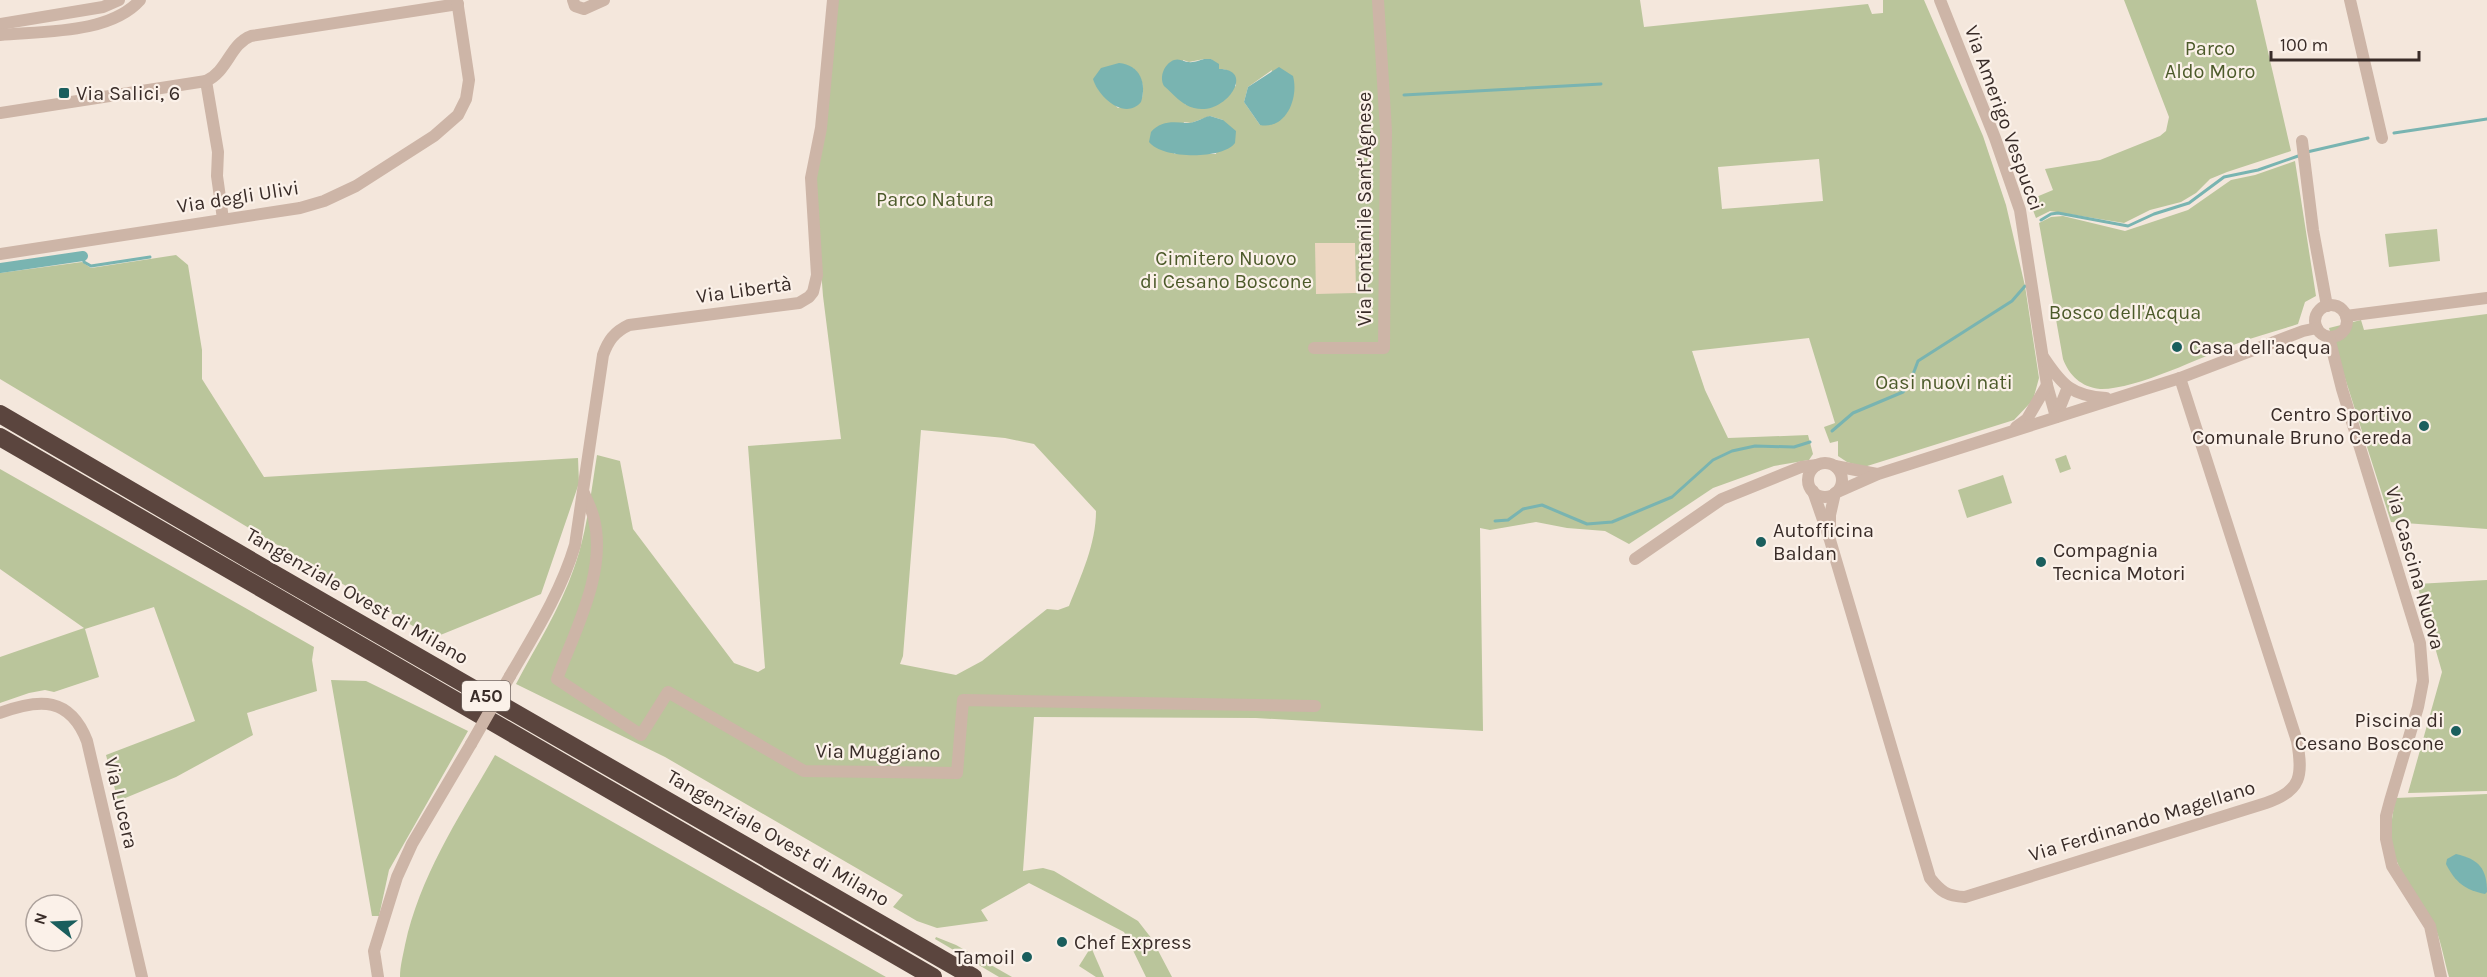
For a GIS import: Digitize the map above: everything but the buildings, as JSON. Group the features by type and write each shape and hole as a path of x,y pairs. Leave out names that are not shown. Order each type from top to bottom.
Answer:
{"highway":[{"name":"Tangenziale Ovest di Milano","path":"0,414 973,977"},
{"name":"Tangenziale Ovest di Milano","path":"0,437 933,977"}],"street":[{"path":"0,24 103,7 119,0"},
{"path":"0,35 90,26 127,12 140,0"},
{"path":"574,3 584,9 604,0"},
{"name":"Via Libertà","path":"590,452 603,356 608,341 620,329 639,323 799,303 813,292 817,275 811,178 821,128 833,0"},
{"name":"Via Fontanile Sant'Agnese","path":"1314,348 1384,348 1384,175 1386,156 1378,0"},
{"name":"Via Amerigo Vespucci","path":"1940,0 1995,138 2019,210 2047,385 2056,417"},
{"path":"2350,0 2382,138"},
{"path":"0,113 206,81 221,72 241,42 251,36 457,2"},
{"name":"Via degli Ulivi","path":"0,254 300,208 336,197 434,136 458,115 466,99 468,80 457,2"},
{"path":"206,81 218,152 217,176 223,219"},
{"path":"2302,141 2313,230 2327,306"},
{"path":"2346,316 2487,298"},
{"path":"2327,306 2336,306 2346,316 2343,331 2329,337 2317,328 2316,315 2327,306"},
{"path":"1784,475 1798,477 1826,497 1878,474 2180,378 2303,331 2317,328"},
{"name":"Via Cascina Nuova","path":"2329,337 2342,389 2420,643 2421,690 2386,816 2386,839 2392,866 2430,926 2441,977"},
{"path":"2043,356 2058,378 2068,387 2091,397 2113,399"},
{"name":"Via Ferdinando Magellano","path":"1811,487 1830,540 1930,878 1947,896 1965,897 2284,797 2296,782 2302,766 2298,741 2180,378"},
{"path":"2007,433 2027,419 2047,385"},
{"path":"2056,417 2068,387"},
{"name":"Via Muggiano","path":"378,977 374,951 397,877 412,844 510,676 567,572 575,545 590,452"},
{"path":"1635,559 1710,506 1801,467 1826,463 1878,474"},
{"path":"1811,487 1810,473 1816,465"},
{"path":"1835,466 1842,480 1836,493"},
{"name":"Via Muggiano","path":"584,493 594,519 597,547 596,572 557,679 641,735 668,692 804,771 957,772 963,699 1315,706"},
{"name":"Via Ferdinando Magellano","path":"1830,540 1830,515 1836,493"},
{"name":"Via Lucera","path":"0,713 28,704 50,704 69,713 82,728 87,741 142,977"}],"green space":[{"path":"836,0 1640,0 1644,27 1868,4 1872,14 1883,13 1883,0 1924,0 1983,136 2006,205 2025,286 2039,378 2033,400 2014,420 1864,467 1847,462 1838,456 1838,441 1830,443 1824,427 1835,423 1809,338 1692,351 1705,390 1728,438 1808,435 1813,454 1809,460 1774,466 1713,488 1629,544 1605,531 1567,528 1536,522 1490,530 1480,528 1483,731 1256,718 1034,717 1023,871 1043,868 1054,871 1138,921 1152,939 1172,977 1146,977 1124,932 1029,883 981,910 988,921 937,928 917,921 893,907 903,895 665,757 516,684 555,613 574,568 585,526 597,455 620,461 633,529 734,663 758,672 765,668 748,446 841,439 823,296 815,193","holes":["1211,59 1219,69 1232,73 1236,86 1186,105 1180,98 1183,60 1189,62","1133,68 1142,82 1142,98 1118,108 1098,89","1272,70 1260,125 1244,102 1248,87","1210,116 1223,120 1216,154 1174,154 1184,122 1191,123","1819,159 1823,201 1722,209 1718,167","921,430 1005,438 1034,444 1096,511 1091,548 1069,606 1058,610 1047,609 982,661 956,675 900,664 903,656"]},
{"name":"Parco Aldo Moro","path":"2124,0 2256,0 2291,151 2210,179 2196,193 2181,202 2150,210 2124,223 2050,211 2036,218 2029,200 2053,190 2045,169 2100,160 2160,136 2166,131 2169,117"},
{"name":"Bosco dell'Acqua","path":"2295,161 2316,296 2305,302 2298,324 2244,341 2149,379 2114,388 2093,388 2072,375 2063,359 2039,223 2051,217 2063,216 2125,231 2188,210 2231,180 2255,175"},
{"path":"2437,229 2440,261 2389,267 2385,234"},
{"path":"176,255 188,265 202,350 202,379 264,477 578,458 579,483 541,594 433,638 0,379 0,273 82,262 91,268"},
{"name":"Centro Sportivo Comunale Bruno Cereda","path":"2487,314 2487,529 2391,522 2329,328 2361,320 2364,330"},
{"path":"2066,455 2071,469 2060,473 2055,459"},
{"path":"0,469 314,647 312,660 317,691 247,713 253,735 176,777 118,801 106,755 195,721 154,607 85,629 99,677 54,692 45,690 29,693 0,703 0,657 84,628 0,569"},
{"path":"2003,475 2012,503 1967,518 1958,490"},
{"name":"Piscina di Cesano Boscone","path":"2487,580 2487,791 2408,793 2442,672 2417,584"},
{"path":"331,680 366,681 468,731 389,870 379,916 372,916"},
{"path":"495,755 886,977 400,977 405,945 420,894 442,847"},
{"path":"2487,794 2487,977 2449,977 2436,929 2406,878 2394,852 2391,838 2396,798"},
{"path":"936,937 956,945 1012,977 999,977 935,939"},
{"path":"1091,947 1104,977 1096,977 1079,966"}],"shaded area":[{"path":"1315,243 1355,243 1356,293 1316,294"}],"water":[{"path":"1211,59 1219,64 1219,69 1230,71 1235,76 1236,84 1226,100 1206,109 1190,107 1182,102 1164,86 1162,75 1168,64 1174,60 1194,62"},
{"path":"1119,63 1132,67 1140,76 1143,95 1141,102 1135,107 1127,109 1113,104 1100,93 1093,79 1101,68"},
{"path":"1279,67 1293,76 1292,102 1288,111 1277,123 1260,125 1244,102 1248,87"},
{"path":"1210,116 1223,120 1236,131 1235,143 1228,149 1206,155 1178,154 1156,148 1149,142 1151,132 1159,125 1173,122 1190,123"},
{"path":"2456,854 2471,859 2480,866 2487,884 2485,894 2466,887 2453,876 2446,864 2447,859"}],"waterway":[{"path":"1404,95 1601,84"},
{"path":"2394,133 2487,119"},
{"path":"2307,152 2368,138"},
{"path":"2041,220 2058,213 2128,226 2154,214 2189,203 2224,177 2258,170 2301,155"},
{"path":"83,256 84,262 91,266 150,257"},
{"path":"0,268 83,256"},
{"path":"1832,431 1853,413 1903,392 1909,385 1918,361 2012,301 2025,286"},
{"path":"1495,521 1508,520 1523,509 1542,505 1587,524 1612,522 1672,497 1713,460 1732,451 1755,446 1794,447 1810,442"}],"place":[{"name":"Via Salici, 6","path":"64,93"},
{"name":"Casa dell'acqua","path":"2177,347"},
{"name":"Centro Sportivo Comunale Bruno Cereda","path":"2424,426"},
{"name":"Autofficina Baldan","path":"1761,542"},
{"name":"Compagnia Tecnica Motori","path":"2041,562"},
{"name":"Piscina di Cesano Boscone","path":"2456,731"},
{"name":"Chef Express","path":"1062,942"},
{"name":"Tamoil","path":"1027,957"}],"park label":[{"name":"Parco Natura","path":"935,199"},
{"name":"Cimitero Nuovo di Cesano Boscone","path":"1226,270"},
{"name":"Oasi nuovi nati","path":"1944,382"}]}
